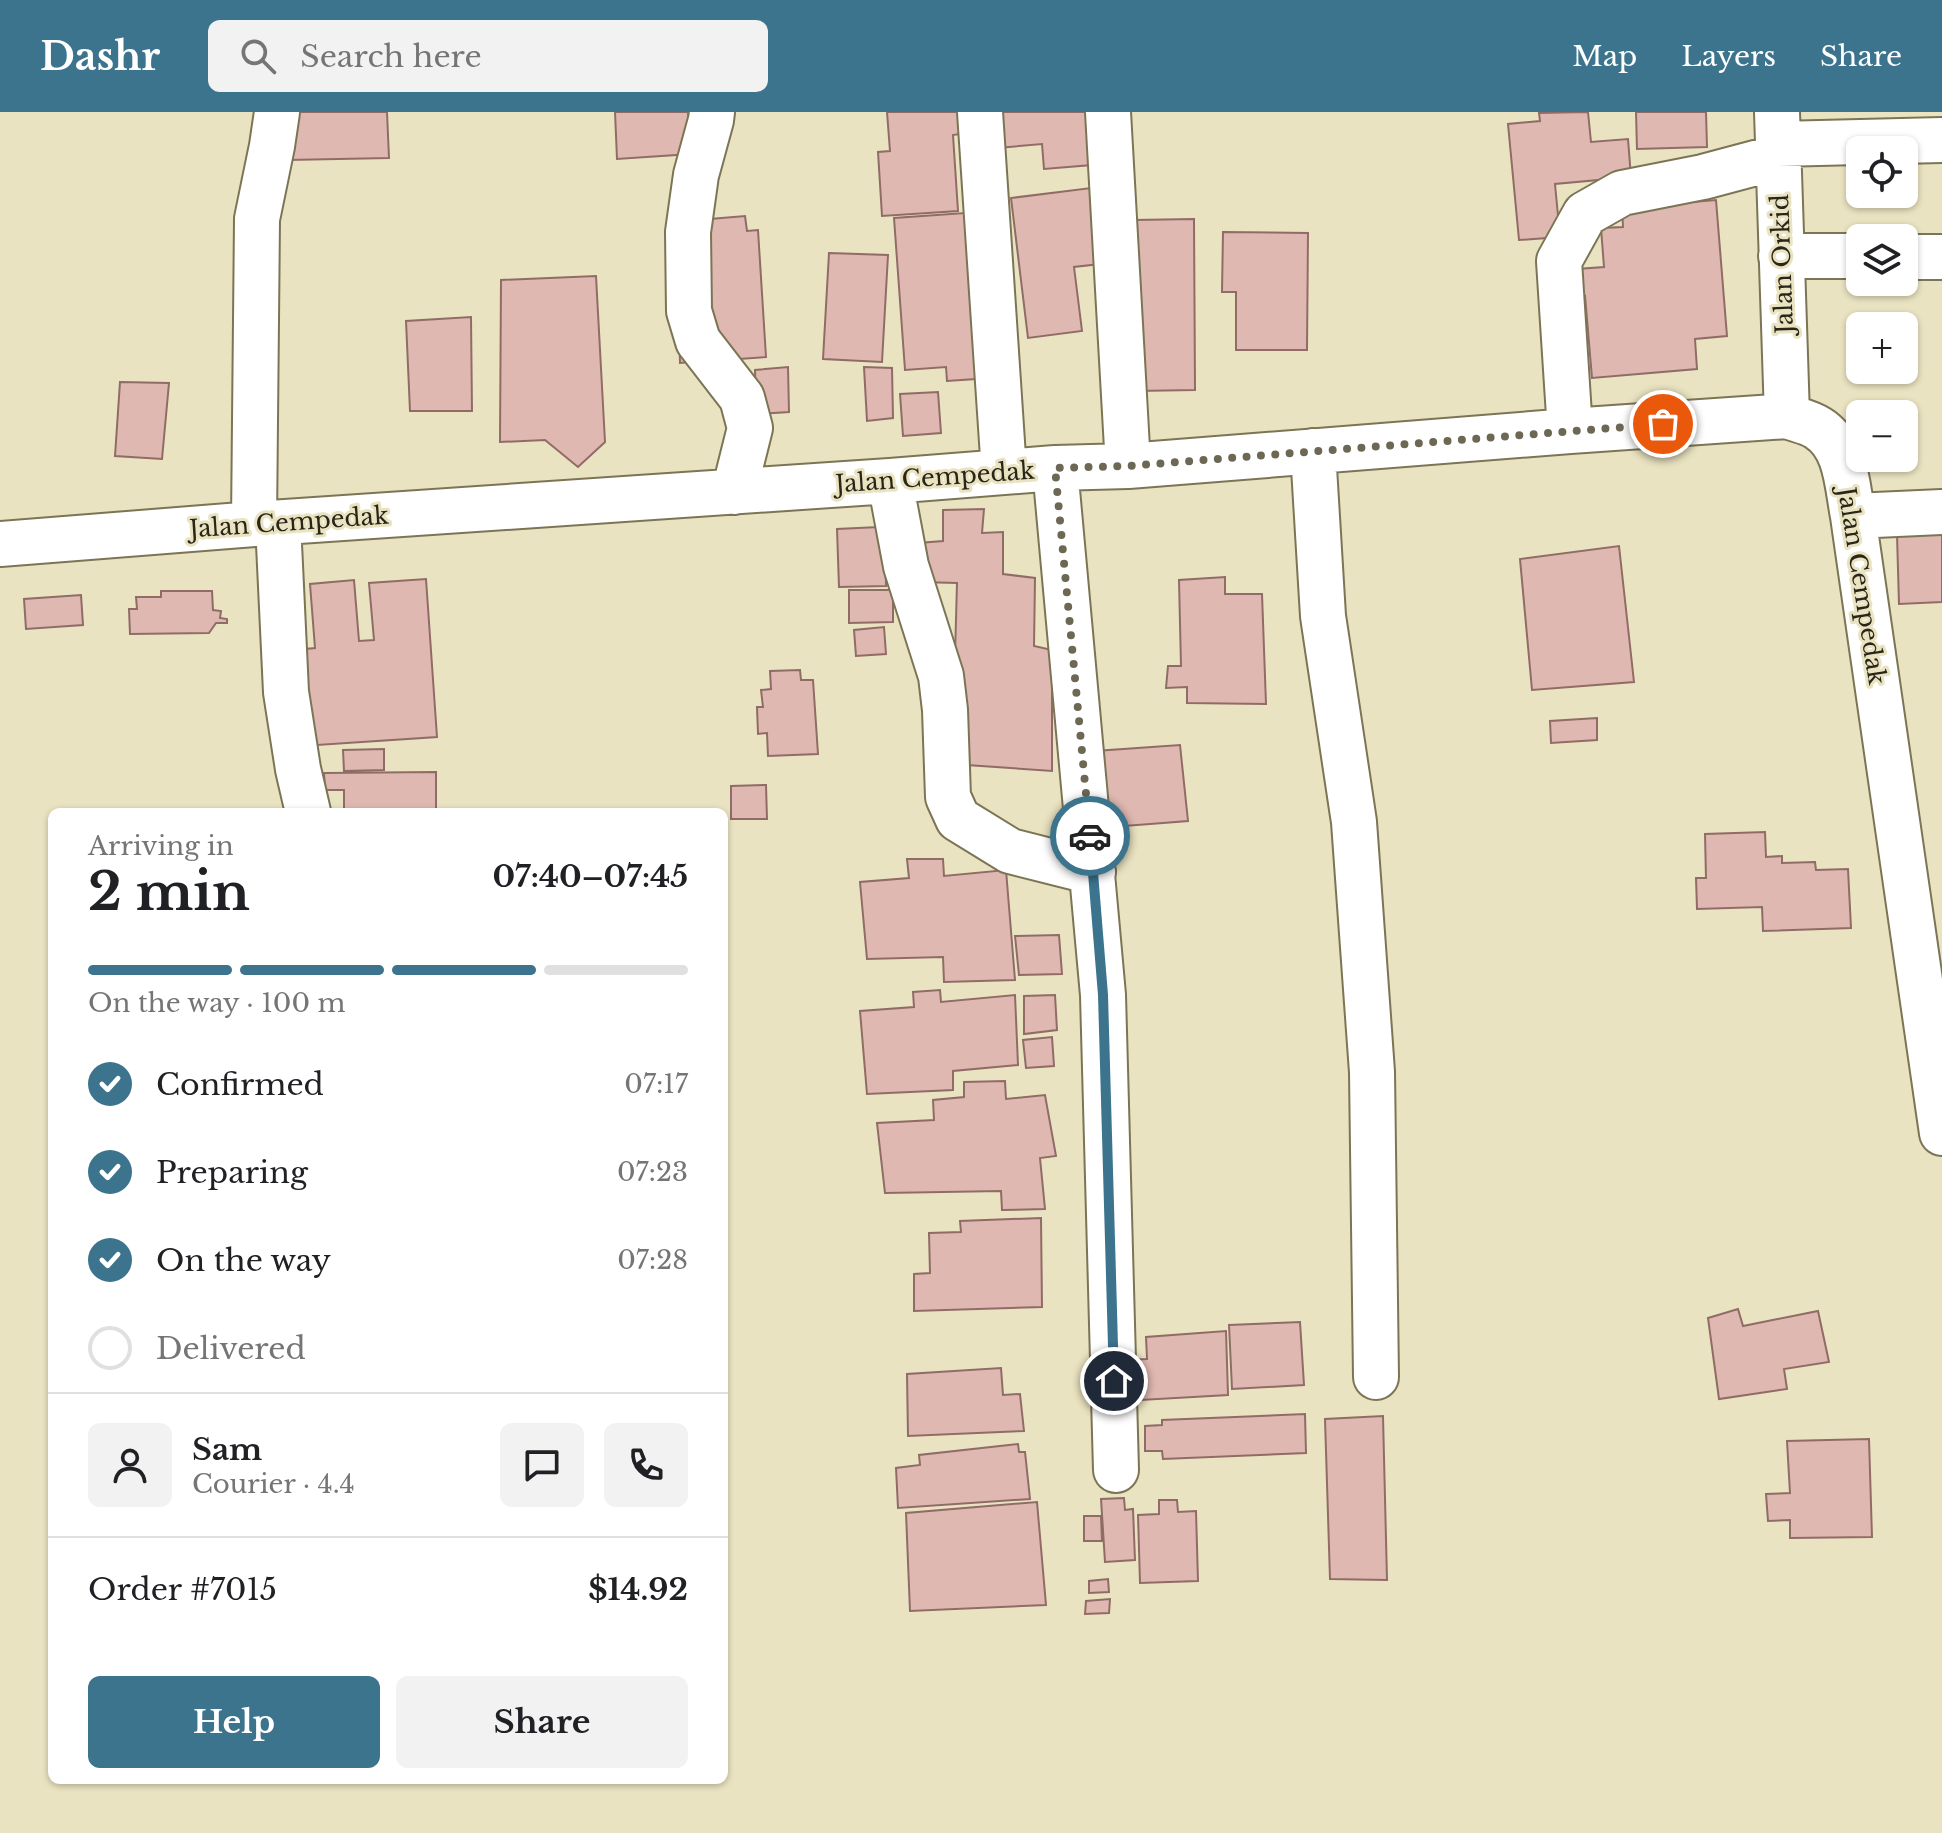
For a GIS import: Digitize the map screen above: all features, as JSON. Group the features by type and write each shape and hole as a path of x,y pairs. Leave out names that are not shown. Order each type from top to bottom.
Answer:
{"street":[{"path":"277,112 257,219 266,524 286,692 307,808"},
{"path":"712,112 696,175 688,232 689,311 698,341 742,398 750,428 734,492"},
{"path":"980,112 1004,472"},
{"path":"1108,112 1128,466"},
{"path":"1570,431 1559,261 1585,214 1622,193 1703,177 1778,138 1884,127 1942,140"},
{"name":"Jalan Orkid","path":"1778,138 1787,416"},
{"path":"1781,256 1846,256"},
{"path":"1918,257 1942,257"},
{"name":"Jalan Cempedak","path":"0,544 1055,468 1128,466 1787,416 1817,427 1831,439 1842,457 1926,918 1942,1133"},
{"path":"1313,451 1323,616 1354,822 1371,1056 1376,1377"},
{"path":"1055,468 1103,995 1116,1470"},
{"path":"890,481 906,566 941,676 948,797 958,819 1010,851 1093,872"},
{"path":"1853,516 1942,512"}],"building":[{"path":"288,112 387,112 389,158 288,160"},
{"path":"615,112 688,112 691,154 617,159"},
{"path":"887,112 965,112 966,133 953,135 958,211 882,216 878,152 890,151"},
{"path":"994,112 1087,112 1092,165 1044,169 1042,144 997,148"},
{"path":"1588,112 1591,142 1628,139 1631,177 1555,184 1560,237 1519,240 1508,124 1540,121 1539,113"},
{"path":"1636,112 1706,112 1707,147 1637,149"},
{"path":"1091,188 1100,264 1074,267 1082,331 1028,338 1011,198"},
{"path":"1716,200 1727,336 1695,339 1697,369 1592,378 1585,296 1579,297 1577,269 1604,267 1601,228 1623,227 1622,208"},
{"path":"965,213 976,379 947,381 946,367 905,370 894,218"},
{"path":"745,216 747,231 758,230 766,357 680,363 677,246 698,220"},
{"path":"1194,219 1195,390 1135,391 1134,220"},
{"path":"1223,232 1308,233 1307,350 1236,350 1236,292 1222,292"},
{"path":"829,253 888,255 882,362 823,359"},
{"path":"596,276 605,442 578,467 545,440 500,442 501,280"},
{"path":"471,317 472,411 410,411 406,321"},
{"path":"788,367 789,412 756,414 755,370"},
{"path":"864,367 892,368 893,418 867,421"},
{"path":"120,382 169,383 162,459 115,456"},
{"path":"938,392 941,433 903,436 900,394"},
{"path":"984,509 982,533 1003,532 1003,574 1035,578 1034,646 1052,650 1052,771 952,764 957,583 920,582 918,543 943,541 943,510"},
{"path":"879,527 885,542 886,586 839,587 837,529"},
{"path":"1942,533 1942,602 1899,604 1897,535"},
{"path":"1619,546 1634,682 1532,690 1520,559"},
{"path":"1225,577 1225,594 1262,594 1266,704 1187,703 1187,687 1166,688 1168,666 1181,666 1179,580"},
{"path":"426,579 437,737 302,746 295,650 315,648 310,584 354,580 359,641 374,640 369,583"},
{"path":"849,590 893,590 893,622 849,623"},
{"path":"161,591 212,591 213,610 221,611 220,618 227,619 227,623 216,623 209,633 130,634 129,609 137,609 136,597 161,597"},
{"path":"81,595 83,625 26,629 24,599"},
{"path":"884,627 886,654 856,656 854,630"},
{"path":"800,670 801,680 813,680 818,754 768,756 767,733 758,734 757,707 763,707 761,690 771,689 770,671"},
{"path":"1597,718 1597,740 1551,743 1550,721"},
{"path":"1180,745 1188,821 1099,828 1095,751"},
{"path":"384,749 384,770 344,771 343,750"},
{"path":"436,772 436,808 344,808 344,790 325,790 324,773"},
{"path":"766,785 767,819 731,819 731,786"},
{"path":"1765,832 1766,857 1782,856 1782,863 1815,862 1816,870 1848,869 1851,928 1763,931 1762,907 1697,909 1696,878 1706,878 1705,834"},
{"path":"907,859 943,859 944,876 1006,870 1015,980 944,982 943,957 867,959 860,882 909,878"},
{"path":"1059,935 1062,974 1019,975 1015,936"},
{"path":"940,990 941,1002 1015,995 1018,1065 953,1071 953,1090 867,1094 860,1011 914,1007 913,992"},
{"path":"1055,995 1057,1030 1024,1034 1024,996"},
{"path":"1052,1037 1054,1066 1026,1068 1023,1040"},
{"path":"1005,1081 1006,1099 1045,1095 1056,1156 1040,1158 1045,1209 1002,1210 1001,1191 885,1193 877,1123 934,1120 933,1100 964,1097 964,1082"},
{"path":"1041,1218 1042,1307 914,1311 914,1274 930,1273 929,1233 961,1232 960,1221"},
{"path":"1738,1309 1743,1326 1818,1311 1829,1362 1784,1369 1787,1389 1719,1399 1708,1318"},
{"path":"1300,1322 1304,1385 1232,1389 1229,1325"},
{"path":"1226,1331 1228,1395 1123,1401 1122,1360 1147,1359 1146,1337"},
{"path":"1001,1368 1003,1395 1020,1394 1024,1431 908,1436 907,1374"},
{"path":"1305,1414 1306,1453 1163,1459 1162,1451 1145,1451 1145,1426 1162,1425 1162,1420"},
{"path":"1383,1416 1387,1580 1330,1579 1325,1419"},
{"path":"1869,1439 1872,1537 1790,1538 1790,1520 1768,1521 1766,1494 1790,1493 1787,1441"},
{"path":"1018,1444 1019,1452 1025,1452 1030,1499 898,1508 896,1468 920,1465 919,1455"},
{"path":"1124,1498 1125,1510 1133,1509 1135,1560 1105,1562 1101,1499"},
{"path":"1159,1500 1177,1500 1178,1512 1196,1511 1198,1581 1140,1583 1138,1515 1159,1514"},
{"path":"1037,1502 1046,1605 910,1611 906,1513"},
{"path":"1084,1516 1101,1516 1102,1541 1084,1541"},
{"path":"1108,1579 1109,1592 1089,1593 1089,1581"},
{"path":"1110,1599 1109,1613 1085,1614 1086,1601"}],"way so far":[{"path":"1090,836 1055,468 1128,466 1663,424"}],"route":[{"path":"1090,836 1103,995 1114,1381"}]}
